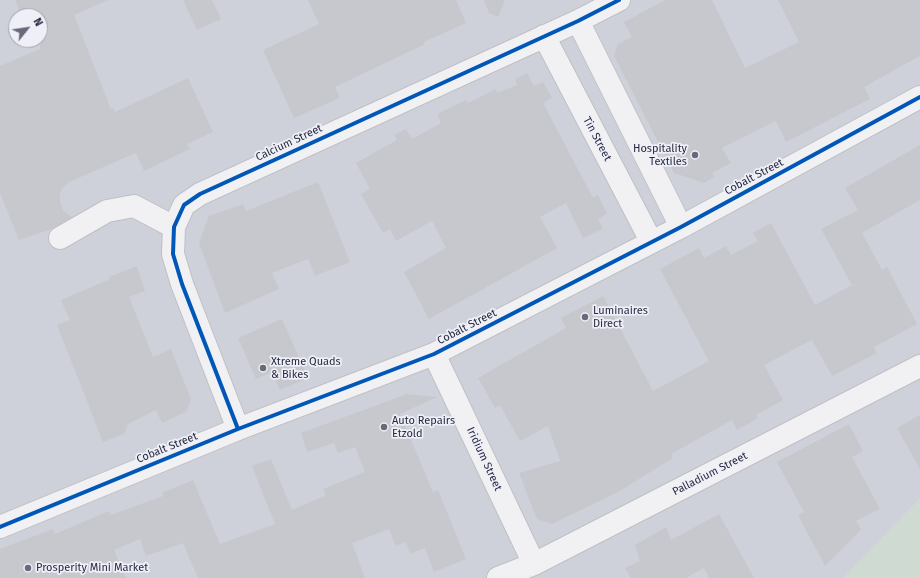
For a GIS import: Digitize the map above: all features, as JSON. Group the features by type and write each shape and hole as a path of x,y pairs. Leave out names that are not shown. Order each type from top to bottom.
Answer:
{"street":[{"name":"Calcium Street","path":"238,429 182,284 172,254 174,228 184,205 200,194 578,21 619,0"},
{"path":"578,21 681,227"},
{"name":"Tin Street","path":"544,36 651,242"},
{"name":"Cobalt Street","path":"0,527 238,429 434,354 681,227 920,97"},
{"path":"60,238 107,210 134,206 174,228"},
{"name":"Iridium Street","path":"434,354 534,564"},
{"name":"Palladium Street","path":"498,578 534,564 920,366"}],"shaded area":[{"path":"0,0 920,0 920,578 0,578"},
{"path":"920,498 920,578 843,578"}],"building":[{"path":"15,0 108,0 74,15 111,109 113,108 115,112 188,78 213,132 187,144 190,149 144,171 136,153 69,182 62,188 60,201 63,211 72,217 52,229 19,240 0,193 0,66 40,48 48,48 48,8 18,8"},
{"path":"183,0 212,0 221,19 197,30"},
{"path":"308,0 456,0 466,23 424,42 425,44 335,87 340,98 294,118 263,50 319,24"},
{"path":"484,0 505,0 498,17 489,13"},
{"path":"665,0 712,0 745,68 799,42 778,0 920,0 920,56 864,87 870,99 786,142 776,121 722,148 731,163 712,173 714,177 704,183 674,173 614,56 618,44 632,37 624,22"},
{"path":"527,73 534,86 543,82 552,98 543,103 593,198 598,195 607,214 598,219 603,229 583,238 566,203 540,217 557,248 429,319 404,272 446,248 432,221 396,241 390,229 383,233 361,194 370,189 356,163 397,140 394,135 406,129 412,139 441,123 437,114 466,100 468,103 496,89 497,93 517,85 515,79"},
{"path":"920,145 920,200 862,233 882,270 887,267 917,324 874,347 877,353 832,376 812,340 764,365 783,400 756,415 758,418 737,430 732,420 671,454 673,458 618,492 552,524 537,519 519,473 560,461 548,426 520,441 500,405 495,408 478,378 566,328 561,318 603,296 653,391 709,361 660,269 699,248 704,258 726,246 731,255 758,241 753,233 771,223 815,305 852,285 821,229 858,210 845,188"},
{"path":"318,182 350,262 315,276 308,259 272,273 279,289 225,313 199,243 209,216 243,204 246,211"},
{"path":"137,266 145,291 129,297 153,357 171,349 191,399 187,411 162,423 156,410 128,424 124,434 103,442 57,325 70,320 61,300 110,279 109,277"},
{"path":"282,319 308,378 280,390 272,372 256,379 238,338"},
{"path":"407,394 437,397 400,414 433,492 438,490 466,559 434,572 425,548 410,554 406,542 396,546 389,529 352,543 365,578 198,578 183,543 146,556 140,539 114,550 126,578 0,578 0,549 53,529 55,534 109,511 111,515 163,496 162,493 193,480 220,544 275,524 252,466 271,459 292,510 326,495 323,489 365,472 355,447 338,453 334,443 307,452 301,433"},
{"path":"920,415 920,469 897,428"},
{"path":"849,424 863,451 852,457 880,509 856,521 861,530 825,566 798,515 804,512 777,462"},
{"path":"719,514 754,578 709,578 704,568 686,578 631,578 625,568 640,561 635,545 666,527 671,540"}],"cycle path":[{"path":"238,429 182,284 173,254 174,227 184,205 200,194 578,21 619,0"},
{"path":"0,527 238,429 434,354 681,227 920,97"}],"place":[{"name":"Hospitality Textiles","path":"695,155"},
{"name":"Luminaires Direct","path":"585,317"},
{"name":"Xtreme Quads & Bikes","path":"263,368"},
{"name":"Auto Repairs Etzold","path":"384,427"},
{"name":"Prosperity Mini Market","path":"28,568"}]}
